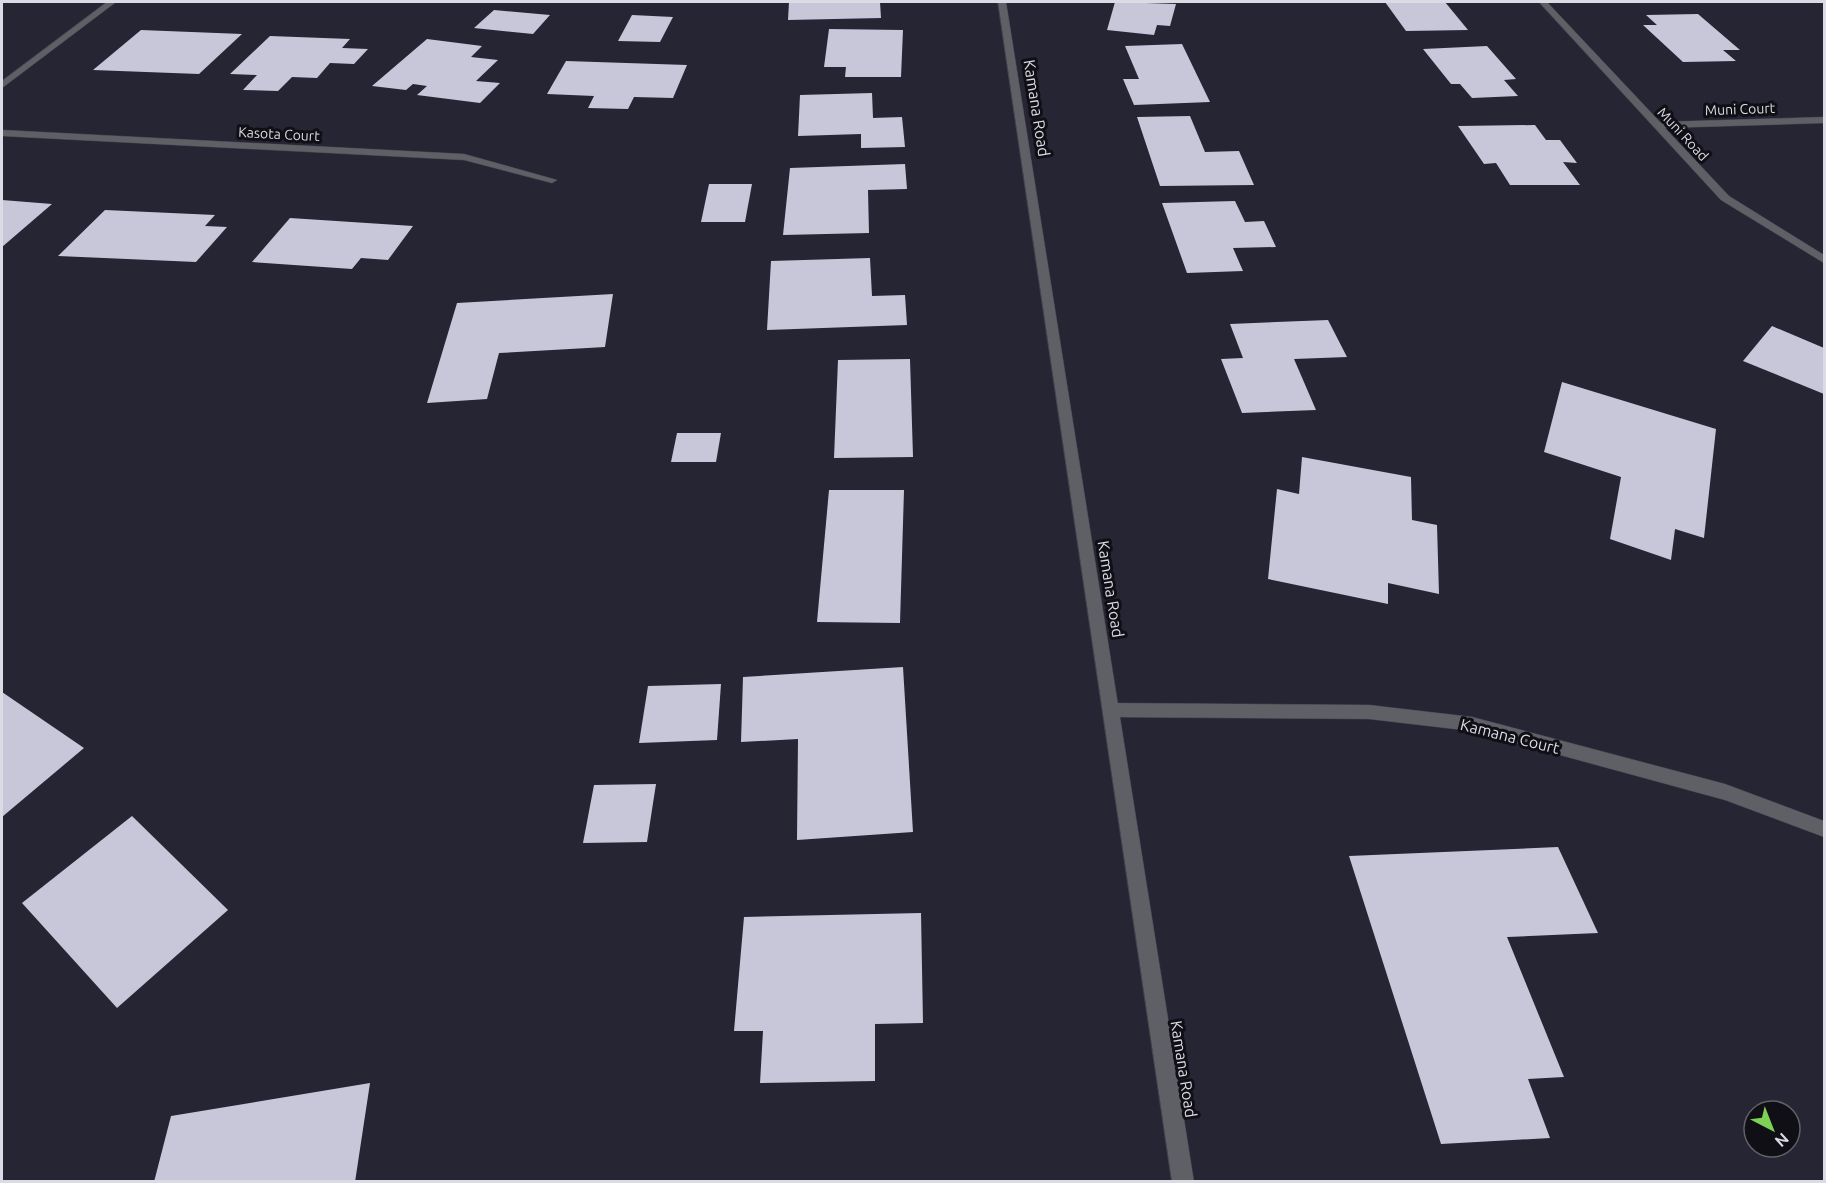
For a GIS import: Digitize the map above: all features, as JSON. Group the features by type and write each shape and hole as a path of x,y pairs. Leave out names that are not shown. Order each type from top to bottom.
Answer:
{"street":[{"path":"2,85 112,2"},
{"name":"Kamana Road","path":"1002,2 1184,1182"},
{"name":"Muni Road","path":"1543,2 1725,198 1824,260"},
{"name":"Muni Court","path":"1656,125 1824,120"},
{"name":"Kasota Court","path":"2,133 464,157 552,180"},
{"name":"Kamana Court","path":"1111,710 1369,712 1472,724 1725,792 1824,830"}],"building":[{"path":"789,2 880,2 881,18 788,20"},
{"path":"1115,2 1176,4 1170,26 1157,25 1154,35 1107,30"},
{"path":"1385,2 1445,2 1468,30 1406,31"},
{"path":"494,10 550,15 533,34 474,28"},
{"path":"1698,14 1740,50 1723,50 1736,61 1683,62 1643,25 1657,25 1646,15"},
{"path":"632,15 673,17 660,42 618,41"},
{"path":"829,29 903,30 901,77 845,77 846,67 824,67"},
{"path":"141,30 242,34 199,74 93,70"},
{"path":"270,36 350,39 342,48 368,49 354,64 330,63 317,78 292,77 278,91 243,90 257,75 230,74"},
{"path":"427,39 482,46 471,57 498,60 476,81 500,83 480,103 417,95 427,86 413,84 406,90 372,86"},
{"path":"1182,44 1210,102 1134,105 1123,79 1139,79 1125,46"},
{"path":"1487,46 1516,79 1504,80 1518,96 1472,98 1460,84 1451,84 1423,49"},
{"path":"566,61 687,65 673,98 634,97 628,109 588,108 594,96 547,94"},
{"path":"872,93 873,118 902,117 905,147 861,148 861,134 798,136 800,95"},
{"path":"1190,116 1205,152 1239,151 1254,185 1160,186 1137,117"},
{"path":"1535,125 1546,140 1560,140 1577,163 1563,162 1580,185 1510,185 1496,163 1484,164 1458,126"},
{"path":"905,164 907,189 868,190 869,233 783,235 790,168"},
{"path":"709,184 752,184 745,222 701,222"},
{"path":"2,200 52,204 2,247"},
{"path":"1235,201 1245,222 1264,221 1276,247 1233,248 1243,271 1187,273 1162,203"},
{"path":"105,210 215,215 205,226 227,227 196,262 58,256"},
{"path":"290,218 413,226 388,260 361,258 352,269 252,262"},
{"path":"870,258 872,296 905,295 907,325 767,330 771,261"},
{"path":"613,294 605,347 499,353 487,399 427,403 457,303"},
{"path":"1328,320 1347,357 1294,359 1316,410 1242,413 1221,359 1243,358 1230,324"},
{"path":"1772,326 1824,348 1824,394 1743,361"},
{"path":"910,359 913,457 834,458 838,360"},
{"path":"1562,382 1716,429 1704,538 1675,529 1671,560 1610,539 1621,477 1544,452"},
{"path":"677,433 721,433 716,462 671,462"},
{"path":"1302,457 1411,477 1412,520 1437,525 1439,594 1388,583 1388,604 1268,579 1277,489 1299,494"},
{"path":"829,490 904,490 900,623 817,622"},
{"path":"903,667 913,832 797,840 798,739 741,742 743,677"},
{"path":"721,684 717,740 639,743 648,686"},
{"path":"2,692 84,748 2,817"},
{"path":"656,784 647,842 583,843 594,785"},
{"path":"132,816 228,910 117,1008 22,903"},
{"path":"1558,847 1598,933 1507,937 1564,1077 1528,1079 1550,1138 1441,1144 1349,856"},
{"path":"921,913 923,1023 875,1024 875,1081 760,1083 763,1031 734,1031 744,917"},
{"path":"370,1083 355,1182 154,1182 171,1116"}]}
